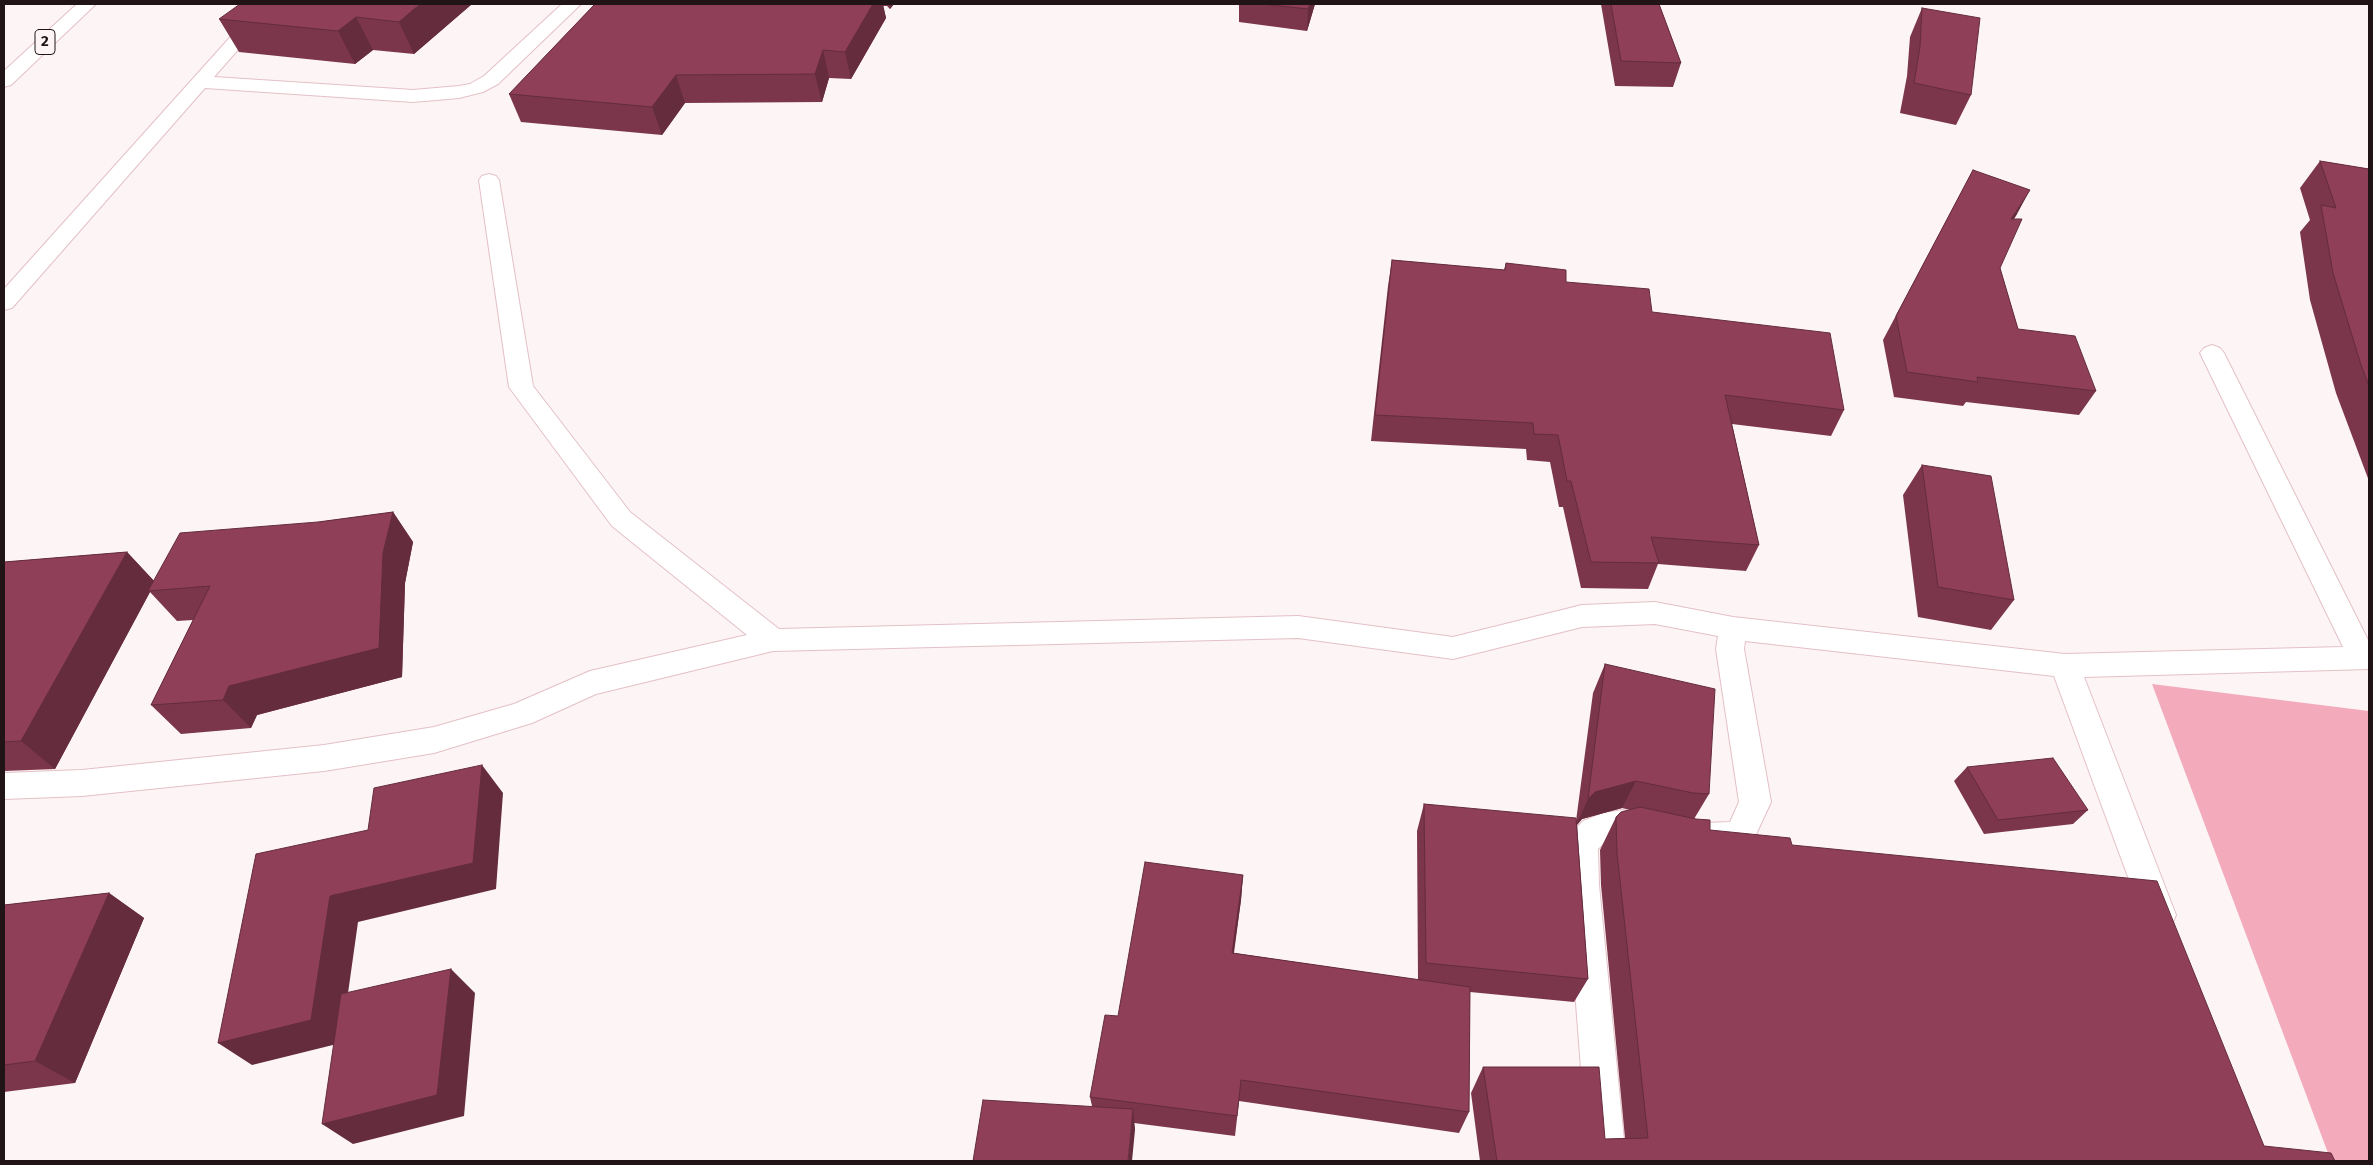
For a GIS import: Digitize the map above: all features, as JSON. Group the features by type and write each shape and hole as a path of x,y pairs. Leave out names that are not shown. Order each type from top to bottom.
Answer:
{"main road":[{"name":"2","path":"4,81 87,4"},
{"path":"4,302 269,4"},
{"path":"200,82 413,96 459,92 476,88 490,80 572,4"},
{"path":"489,180 521,387 621,519 772,640"},
{"path":"4,786 82,783 324,758 434,740 521,714 590,683 772,640 1298,627 1453,648 1582,616 1655,613 1734,628 2064,666 2366,658 2212,353"},
{"path":"1607,1161 1583,885 1582,844 1594,831 1623,824 1677,836 1724,838 1741,833 1755,802 1730,649 1734,628"},
{"path":"2064,666 2171,946"}],"shaded area":[{"path":"2152,684 2369,711 2369,1161 2331,1161"}],"building":[{"path":"240,4 420,4 399,22 356,17 338,31 219,19"},
{"path":"595,4 873,4 845,52 823,50 815,74 676,75 652,107 509,94"},
{"path":"1262,4 1310,4 1308,9"},
{"path":"1611,4 1659,4 1681,63 1621,61"},
{"path":"1922,8 1980,18 1971,95 1914,83 1920,47"},
{"path":"2320,161 2369,169 2369,386 2333,273 2321,205 2336,208"},
{"path":"1973,170 2030,190 2011,219 2022,219 2000,268 2018,329 2075,336 2096,391 1977,377 1978,382 1907,372 1896,316"},
{"path":"1392,260 1505,270 1506,263 1566,270 1566,282 1649,289 1652,312 1830,333 1844,410 1725,395 1759,545 1651,537 1659,563 1591,562 1571,481 1567,481 1558,435 1534,434 1533,423 1375,415"},
{"path":"1922,465 1991,476 2014,600 1938,587"},
{"path":"393,512 383,553 379,648 229,686 223,700 151,705 210,586 148,591 180,533 318,522"},
{"path":"127,552 21,741 4,742 4,562"},
{"path":"1605,664 1715,689 1709,794 1693,793 1636,781 1595,792 1588,799"},
{"path":"2053,758 2088,810 1998,820 1967,767"},
{"path":"482,765 473,863 330,896 311,1020 218,1043 256,854 368,830 374,788"},
{"path":"1424,804 1576,818 1588,979 1426,963"},
{"path":"1640,807 1696,819 1710,820 1710,830 1790,838 1792,845 2157,881 2264,1146 2331,1153 2335,1161 1497,1161 1483,1067 1599,1067 1605,1139 1648,1138 1617,853 1616,817 1621,812"},
{"path":"1145,862 1243,875 1232,953 1470,987 1469,1112 1241,1080 1237,1116 1090,1097 1105,1015 1118,1016"},
{"path":"109,893 35,1061 4,1065 4,905"},
{"path":"451,969 437,1095 322,1124 341,994"},
{"path":"983,1100 1133,1109 1128,1161 973,1161"}]}
